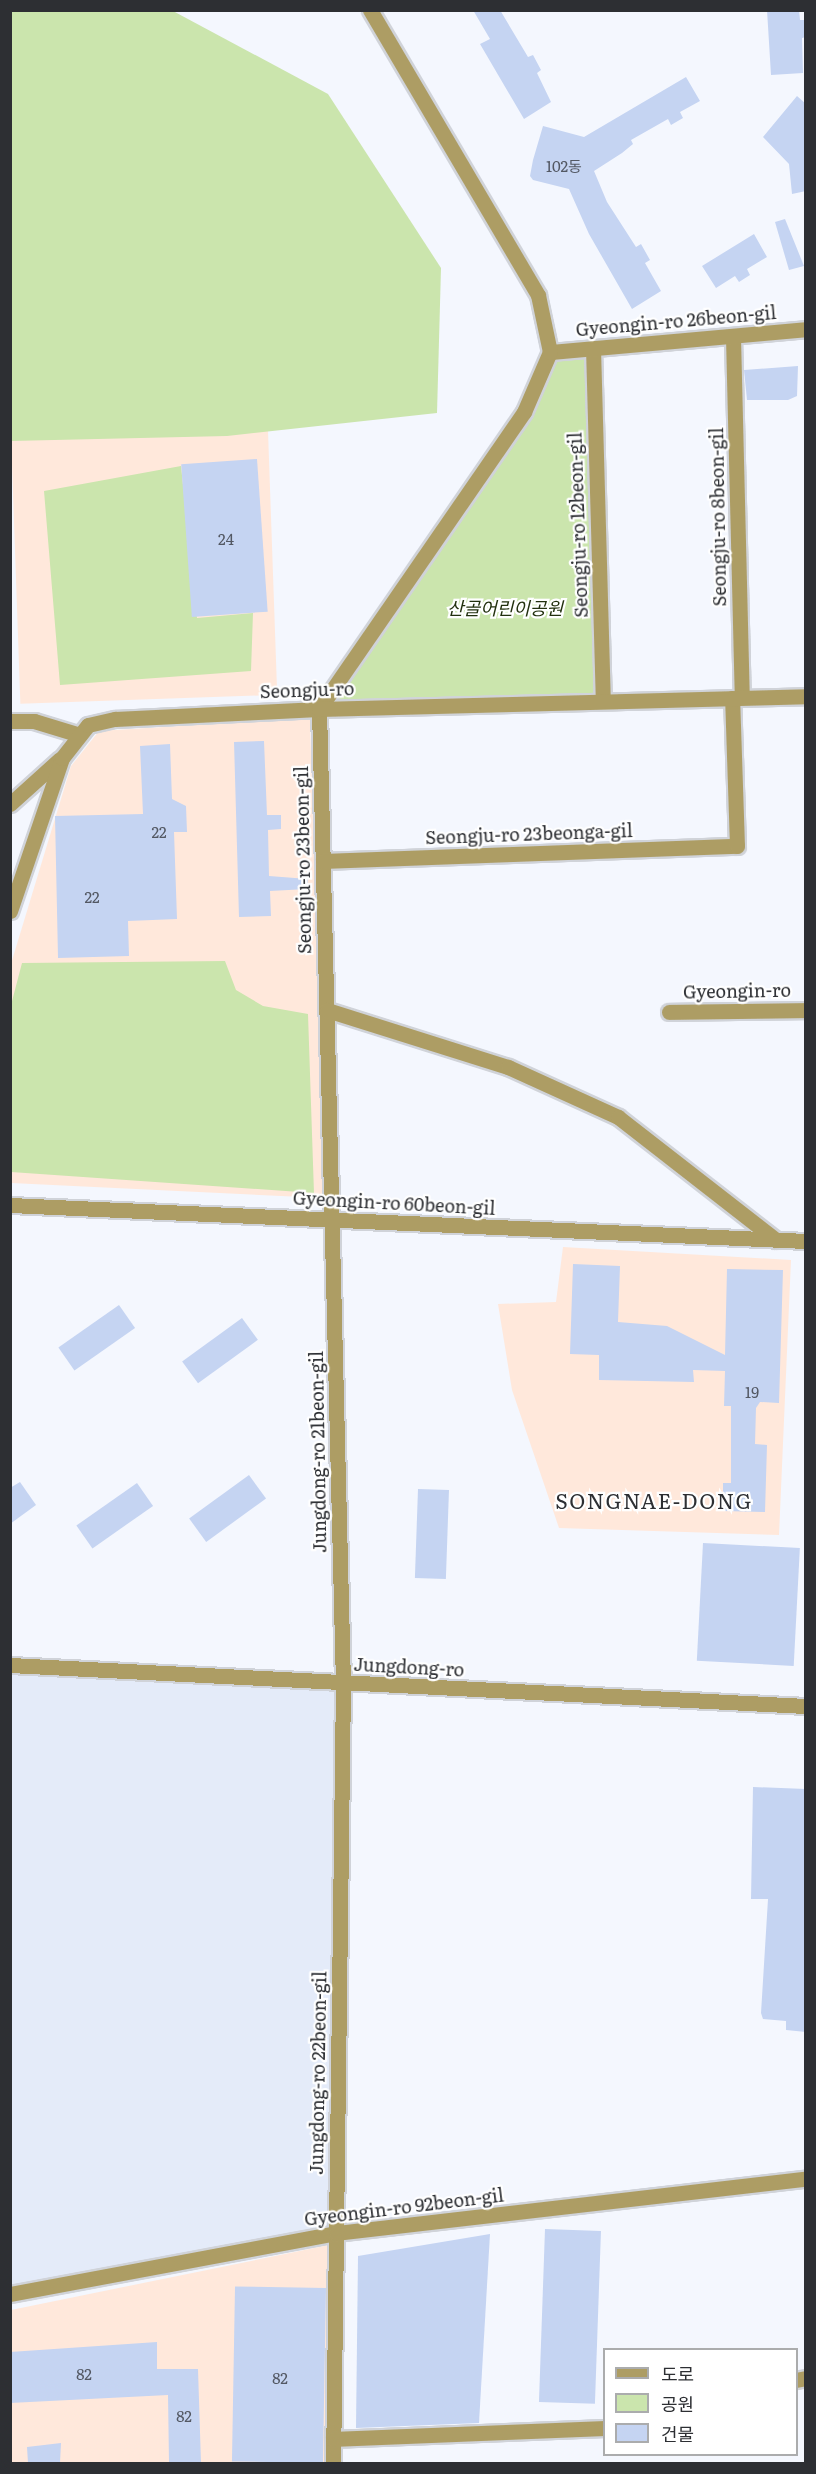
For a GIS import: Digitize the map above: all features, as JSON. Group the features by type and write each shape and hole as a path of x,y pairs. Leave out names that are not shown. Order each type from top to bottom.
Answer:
{"street":[{"path":"319,709 524,412 550,352 538,295 370,10"},
{"name":"Gyeongin-ro 26beon-gil","path":"550,352 806,329"},
{"name":"Seongju-ro 8beon-gil","path":"733,337 737,698"},
{"name":"Seongju-ro 12beon-gil","path":"593,348 603,701"},
{"name":"Seongju-ro","path":"10,911 62,758 88,725 115,719 319,709 806,696"},
{"name":"Seongju-ro 23beonga-gil","path":"323,861 737,846 737,698"},
{"name":"Seongju-ro 23beon-gil","path":"319,709 332,1220"},
{"path":"10,721 34,721 80,735"},
{"path":"10,804 62,758"},
{"path":"327,1010 508,1067 618,1118 776,1240"},
{"name":"Gyeongin-ro","path":"669,1012 806,1010"},
{"name":"Gyeongin-ro 60beon-gil","path":"10,1205 806,1241"},
{"name":"Jungdong-ro 21beon-gil","path":"332,1220 343,1683"},
{"name":"Jungdong-ro","path":"10,1665 806,1706"},
{"name":"Jungdong-ro 22beon-gil","path":"333,2463 343,1683"},
{"name":"Gyeongin-ro 92beon-gil","path":"10,2294 336,2233 806,2179"},
{"path":"333,2439 603,2428"}],"shaded area":[{"path":"268,431 277,695 20,704 11,440"},
{"path":"310,718 324,1198 11,1183 10,967 71,766 99,731"},
{"path":"563,1247 791,1260 779,1535 559,1528 512,1390 498,1304 556,1302"},
{"path":"10,1665 343,1683 336,2223 11,2292"},
{"path":"329,2245 327,2463 11,2464 11,2310"}],"green space":[{"path":"10,11 173,11 328,94 441,268 437,413 227,436 11,441"},
{"name":"산골어린이공원","path":"588,354 598,697 329,703 554,356"},
{"path":"181,466 197,618 253,613 251,671 60,685 44,491"},
{"path":"225,961 236,990 263,1006 308,1014 314,1193 11,1172 11,1005 22,963"}],"building":[{"path":"473,10 500,10 528,57 533,55 541,70 537,73 551,102 524,119 480,44 490,39"},
{"path":"767,10 799,10 800,20 806,20 806,37 802,38 803,73 771,75"},
{"path":"686,77 700,101 680,112 683,118 671,125 668,119 631,140 633,144 594,171 607,202 636,247 641,244 650,260 645,263 661,291 632,309 589,234 569,189 533,180 530,176 533,160 543,126 584,137"},
{"path":"797,96 806,104 806,191 792,194 789,164 763,137"},
{"path":"785,219 804,266 789,270 775,222"},
{"path":"754,234 767,257 747,269 750,275 739,282 735,276 716,288 702,266"},
{"path":"798,366 797,396 788,400 747,400 744,370"},
{"path":"257,459 268,612 192,617 181,464"},
{"path":"264,741 267,815 281,815 281,829 268,830 269,876 308,879 307,889 270,891 271,916 239,917 234,742"},
{"path":"170,744 172,799 186,806 187,832 174,832 177,919 128,921 129,956 58,958 55,816 143,814 140,746"},
{"path":"573,1264 620,1266 618,1322 667,1326 725,1355 727,1269 783,1270 779,1403 760,1402 756,1408 755,1444 767,1445 765,1512 723,1511 723,1483 731,1483 731,1406 724,1406 725,1371 693,1370 694,1382 599,1380 599,1355 570,1354"},
{"path":"119,1305 135,1328 74,1370 58,1347"},
{"path":"242,1318 258,1340 198,1383 182,1361"},
{"path":"249,1475 266,1498 206,1542 189,1518"},
{"path":"20,1482 36,1505 10,1524 10,1488"},
{"path":"137,1483 153,1506 92,1548 76,1525"},
{"path":"418,1489 449,1490 446,1579 415,1578"},
{"path":"703,1543 800,1548 794,1666 697,1661"},
{"path":"753,1787 806,1789 806,2032 786,2030 786,2021 763,2019 761,2013 768,1899 751,1899"},
{"path":"545,2229 601,2231 595,2404 539,2402"},
{"path":"490,2234 479,2423 356,2428 358,2256"},
{"path":"235,2286 326,2288 323,2463 232,2461"},
{"path":"157,2342 157,2369 198,2369 201,2463 169,2463 168,2395 10,2403 10,2352"},
{"path":"61,2443 60,2463 28,2463 27,2447"}],"district":[{"name":"SONGNAE-DONG","path":"654,1500"}]}
